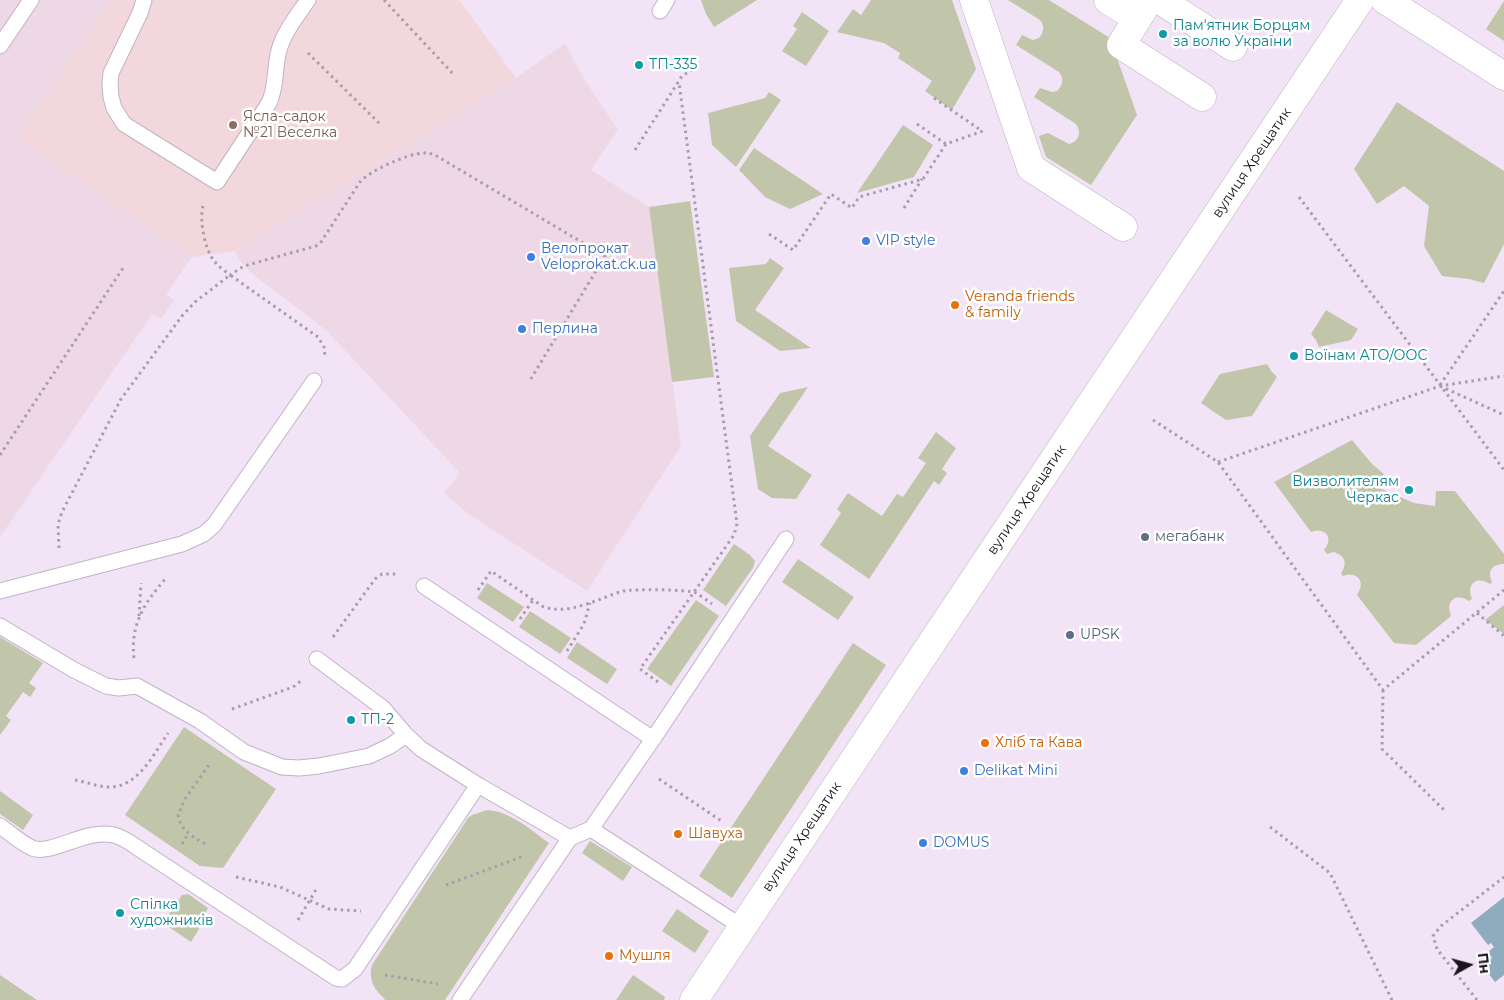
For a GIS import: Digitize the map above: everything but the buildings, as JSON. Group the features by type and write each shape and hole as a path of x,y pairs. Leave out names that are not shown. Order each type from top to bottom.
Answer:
{"main road":[{"path":"974,0 1031,168 1122,227"},
{"path":"1108,0 1143,9 1121,45 1202,97"},
{"path":"1160,0 1233,47"},
{"name":"вулиця Хрещатик","path":"694,1000 1360,0"},
{"path":"1385,0 1504,76"}],"lane":[{"path":"0,46 31,0"},
{"path":"144,0 140,14 112,73 110,91 114,108 124,124 217,182 273,94 278,53 286,32 308,0"},
{"path":"0,591 174,547 194,540 204,534 214,525 314,381"},
{"path":"463,995 570,838 592,829 786,539"},
{"path":"424,586 653,739"},
{"path":"0,626 74,670 106,686 119,688 137,686 200,721 244,752 282,767 299,768 369,756 406,736"},
{"path":"317,659 383,708 406,736 421,749 478,785 570,838"},
{"path":"0,826 32,848 42,849 85,836 97,834 116,836 144,852 336,978 342,979 354,969 478,785"},
{"path":"592,829 742,927"}],"path":[{"path":"384,0 455,76"},
{"path":"286,32 379,122"},
{"path":"635,150 682,76 694,69"},
{"path":"679,82 737,524 734,535 640,669 680,697"},
{"path":"934,98 983,131"},
{"path":"904,208 946,144 1014,120"},
{"path":"917,124 946,144"},
{"path":"66,575 58,544 58,524 62,512 121,400 188,310 230,275 244,266 316,246 321,242 367,174 417,153 426,152 435,155 605,256 529,382"},
{"path":"769,234 793,250 831,194 852,208 859,196 923,179"},
{"path":"217,182 204,203 201,221 210,254 214,262 230,275 318,337 324,346 325,359 322,370 314,381"},
{"path":"1299,197 1504,470"},
{"path":"0,455 123,268"},
{"path":"1440,386 1504,291"},
{"path":"1218,462 1440,386 1504,376"},
{"path":"1440,386 1504,415"},
{"path":"1153,420 1218,462 1384,690 1382,749 1445,811"},
{"path":"137,686 132,645 136,626 151,597 175,567 177,562 174,547"},
{"path":"491,571 537,603 549,609 590,603 627,590 694,592"},
{"path":"200,721 293,687 302,680 375,579 382,574 402,575 424,586"},
{"path":"1384,690 1504,590"},
{"path":"552,672 584,624 590,603"},
{"path":"1477,613 1504,636"},
{"path":"75,780 107,787 127,782 145,767 182,711"},
{"path":"205,844 186,832 181,825 178,815 185,799 226,740"},
{"path":"636,763 723,822"},
{"path":"1270,827 1330,873 1392,1000"},
{"path":"1477,1000 1437,949 1433,936 1441,926 1504,876"},
{"path":"283,944 317,888"},
{"path":"354,969 463,995"}],"shaded area":[{"path":"0,0 110,0 17,138 192,257 166,294 174,300 161,319 152,314 0,537"},
{"name":"Ясла-садок №21 Веселка","path":"110,0 459,0 516,78 235,251 192,257 17,138"},
{"path":"565,43 584,79 618,130 591,170 649,207 681,446 587,591 470,515 444,493 460,473 327,331 254,275 239,260 235,251 516,78"}],"green space":[{"path":"701,0 757,0 714,27 706,14"},
{"path":"871,0 952,0 976,69 952,110 925,91 932,81 898,58 900,53 884,43 837,32 853,9 861,15"},
{"path":"1008,0 1049,0 1110,38 1137,115 1091,185 1046,157 1039,136 1048,133 1069,144 1077,139 1079,130 1076,124 1034,97 1040,88 1052,92 1057,91 1062,84 1062,77 1059,72 1016,45 1022,35 1033,40 1039,38 1043,32 1043,27 1040,20"},
{"path":"1504,1 1504,41 1486,29"},
{"path":"802,12 829,31 806,66 782,51 797,29 793,26"},
{"path":"769,92 781,100 736,167 712,145 708,113 765,98"},
{"path":"1397,102 1504,171 1504,244 1484,283 1442,276 1424,246 1429,206 1404,186 1377,204 1354,169"},
{"path":"903,125 933,145 914,177 857,193"},
{"path":"754,148 823,194 790,209 765,197 739,170"},
{"path":"690,201 714,377 672,382 649,207"},
{"path":"770,258 784,268 755,310 811,348 780,351 736,321 729,268 766,264"},
{"path":"1326,310 1358,329 1351,340 1319,347 1311,334"},
{"path":"1267,364 1277,377 1252,416 1226,420 1201,403 1220,374"},
{"path":"808,387 768,446 812,475 796,499 772,498 758,489 750,436 780,393"},
{"path":"936,432 956,448 942,469 947,473 939,485 934,481 869,579 820,545 841,513 837,509 848,493 882,516 897,494 903,497 926,463 918,458"},
{"path":"1352,440 1372,464 1384,474 1377,487 1414,503 1435,506 1436,491 1455,491 1504,554 1504,564 1496,565 1490,571 1492,582 1490,584 1480,580 1474,582 1470,589 1472,599 1469,601 1459,597 1452,600 1449,606 1451,616 1416,645 1394,643 1357,595 1361,586 1359,579 1353,575 1343,576 1341,573 1345,563 1343,558 1334,552 1327,554 1324,550 1328,541 1327,535 1321,531 1311,532 1274,482"},
{"path":"734,544 750,555 755,561 753,568 726,606 703,590"},
{"path":"798,559 854,597 838,620 782,582"},
{"path":"487,583 524,607 513,622 477,598"},
{"path":"696,600 719,616 671,686 647,669"},
{"path":"1504,605 1504,634 1485,620"},
{"path":"530,611 571,638 560,654 519,627"},
{"path":"0,637 43,663 29,683 36,688 30,697 23,692 6,716 11,720 0,735"},
{"path":"577,642 617,669 607,684 567,658"},
{"path":"853,643 886,665 732,898 699,876"},
{"path":"184,727 276,789 223,868 200,866 125,815"},
{"path":"0,791 33,815 23,830 0,814"},
{"path":"487,810 512,817 549,843 445,1000 384,1000 371,980 372,965 468,818"},
{"path":"590,841 632,867 623,881 582,853"},
{"path":"188,894 208,908 191,942 163,923 182,895"},
{"path":"677,909 709,931 695,953 662,931"},
{"path":"0,975 37,1000 0,1000"},
{"path":"633,975 665,997 664,1000 616,1000"}],"water":[{"path":"1504,897 1504,975 1495,982 1478,960 1494,947 1491,943 1488,945 1471,923"}],"place":[{"name":"Пам'ятник Борцям за волю України","path":"1163,34"},
{"name":"ТП-335","path":"639,65"},
{"name":"Ясла-садок №21 Веселка","path":"233,125"},
{"name":"VIP style","path":"866,241"},
{"name":"Велопрокат Veloprokat.ck.ua","path":"531,257"},
{"name":"Veranda friends & family","path":"955,305"},
{"name":"Перлина","path":"522,329"},
{"name":"Воїнам АТО/ООС","path":"1294,356"},
{"name":"Визволителям Черкас","path":"1409,490"},
{"name":"мегабанк","path":"1145,537"},
{"name":"UPSK","path":"1070,635"},
{"name":"ТП-2","path":"351,720"},
{"name":"Хліб та Кава","path":"985,743"},
{"name":"Delikat Mini","path":"964,771"},
{"name":"Шавуха","path":"678,834"},
{"name":"DOMUS","path":"923,843"},
{"name":"Спілка художників","path":"120,913"},
{"name":"Мушля","path":"609,956"}]}
